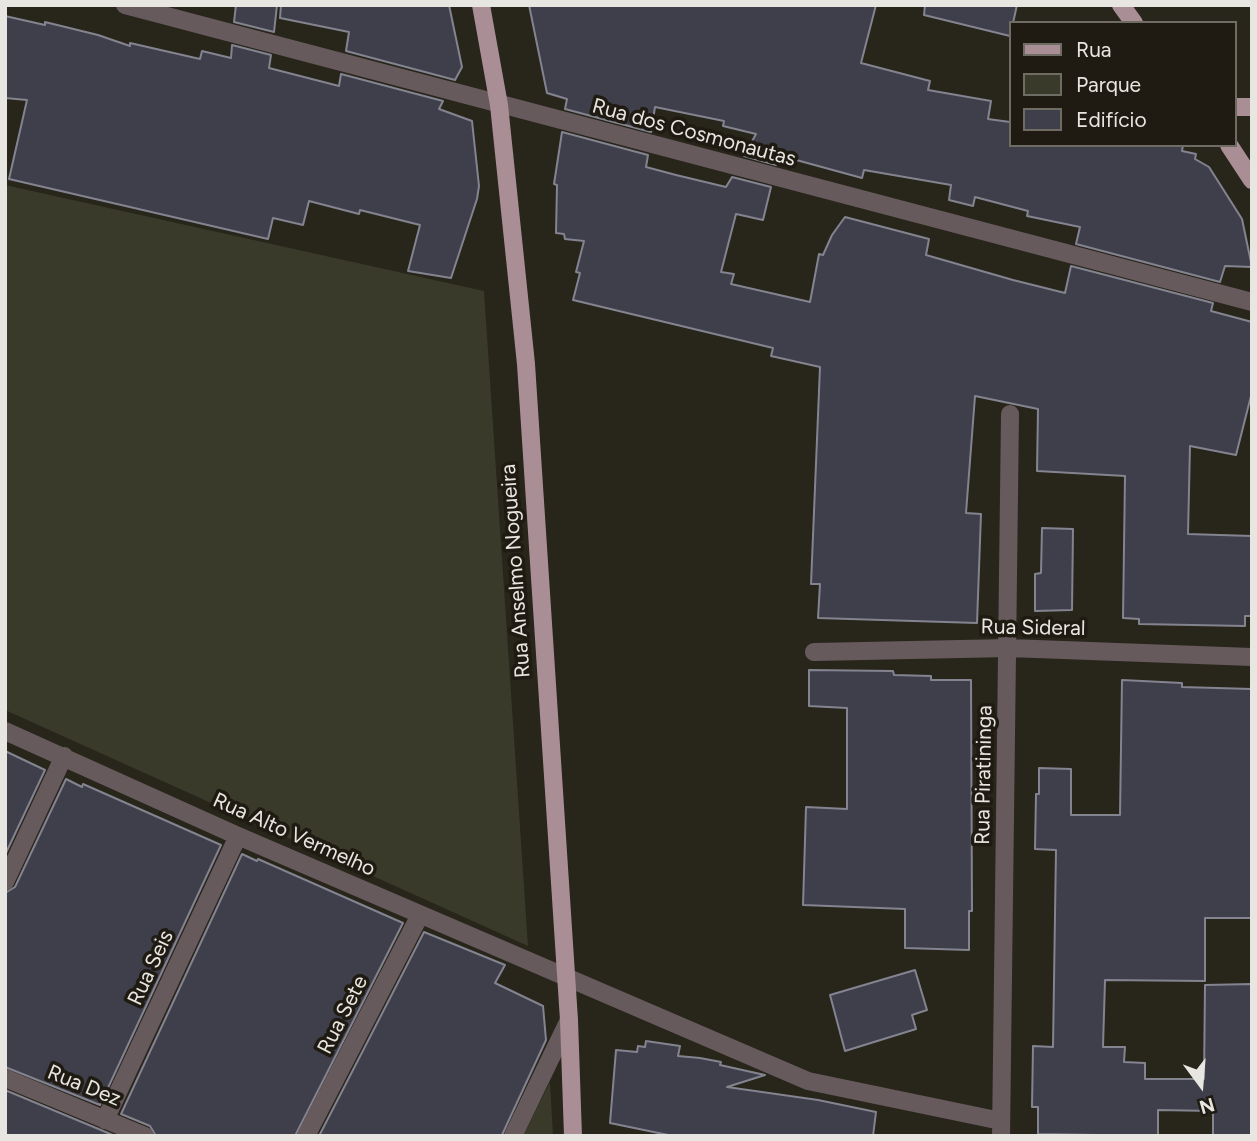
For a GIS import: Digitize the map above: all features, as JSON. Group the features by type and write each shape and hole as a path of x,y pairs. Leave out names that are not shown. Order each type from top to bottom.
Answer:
{"main road":[{"name":"Rua Anselmo Nogueira","path":"481,5 499,105 526,364 569,1020 573,1136"},
{"path":"1121,5 1133,21"},
{"path":"1230,147 1252,180"}],"street":[{"name":"Rua dos Cosmonautas","path":"125,5 1252,302"},
{"name":"Rua Piratininga","path":"1001,1129 1010,414"},
{"name":"Rua Sideral","path":"814,652 1009,649 1252,657"},
{"name":"Rua Alto Vermelho","path":"5,731 238,836 808,1081 1001,1129"},
{"path":"5,882 64,756"},
{"name":"Rua Seis","path":"105,1119 238,836"},
{"name":"Rua Sete","path":"306,1136 420,915"},
{"path":"513,1136 569,1020"},
{"name":"Rua Dez","path":"5,1078 145,1136"}],"green space":[{"path":"5,185 484,291 528,946 5,710"},
{"path":"550,1082 553,1136 523,1136"}],"building":[{"path":"236,5 277,5 274,32 234,22"},
{"path":"281,5 449,5 462,67 455,80 346,51 349,32 280,18"},
{"path":"529,5 876,5 861,63 930,81 928,90 991,101 988,119 1009,122 1009,147 1183,147 1182,151 1196,154 1195,159 1209,167 1242,219 1252,267 1225,266 1220,282 1076,244 1080,227 1027,216 1028,211 975,197 973,206 949,200 951,185 864,170 862,178 778,155 776,165 744,156 756,134 723,126 724,121 655,107 651,132 565,109 567,99 547,93"},
{"path":"925,5 1017,5 1013,21 1009,21 1009,36 924,15"},
{"path":"5,16 45,25 45,22 130,46 130,43 200,59 202,51 231,58 232,45 271,55 269,68 339,86 341,74 443,101 439,109 472,121 479,186 451,278 408,271 420,225 360,210 359,214 309,201 303,225 273,218 268,239 9,179 27,100 5,98"},
{"path":"562,132 648,155 646,167 676,175 726,187 732,177 771,187 763,220 736,214 721,272 734,274 731,284 810,302 819,254 823,255 832,235 845,217 929,239 926,255 1013,280 1065,293 1071,266 1213,303 1211,311 1252,322 1252,392 1236,455 1190,446 1188,534 1252,536 1252,616 1245,616 1245,626 1139,624 1139,619 1123,618 1125,476 1037,471 1038,409 975,396 966,513 981,514 977,623 818,618 820,584 811,584 820,367 771,356 773,348 573,300 580,273 576,272 584,241 565,239 564,234 556,233 557,185 554,184"},
{"path":"1042,528 1073,529 1072,610 1035,611 1035,574 1041,573"},
{"path":"809,670 893,671 894,675 931,676 931,680 971,680 972,911 969,911 969,950 905,948 905,909 803,905 806,807 847,809 847,708 809,706"},
{"path":"1122,680 1182,683 1182,687 1252,689 1252,918 1205,918 1205,981 1105,980 1103,1047 1125,1047 1124,1062 1145,1063 1145,1079 1204,1079 1205,985 1252,984 1252,1136 1213,1136 1213,1111 1158,1110 1158,1136 1038,1134 1038,1107 1032,1107 1033,1046 1053,1047 1056,850 1035,849 1039,768 1071,769 1071,815 1120,815"},
{"path":"5,751 45,770 5,855"},
{"path":"66,779 221,845 100,1105 5,1067 5,893 15,887"},
{"path":"242,854 403,923 295,1136 156,1136 150,1126 121,1114"},
{"path":"424,932 505,965 495,983 543,1006 546,1040 502,1135 319,1136"},
{"path":"915,970 927,1010 912,1015 916,1029 845,1051 830,995"},
{"path":"646,1041 680,1046 678,1056 721,1062 720,1065 765,1075 727,1087 818,1100 876,1112 873,1136 673,1136 610,1123 616,1050 637,1052 638,1046 645,1047"},
{"path":"5,1090 101,1130 115,1136 5,1136"}]}
